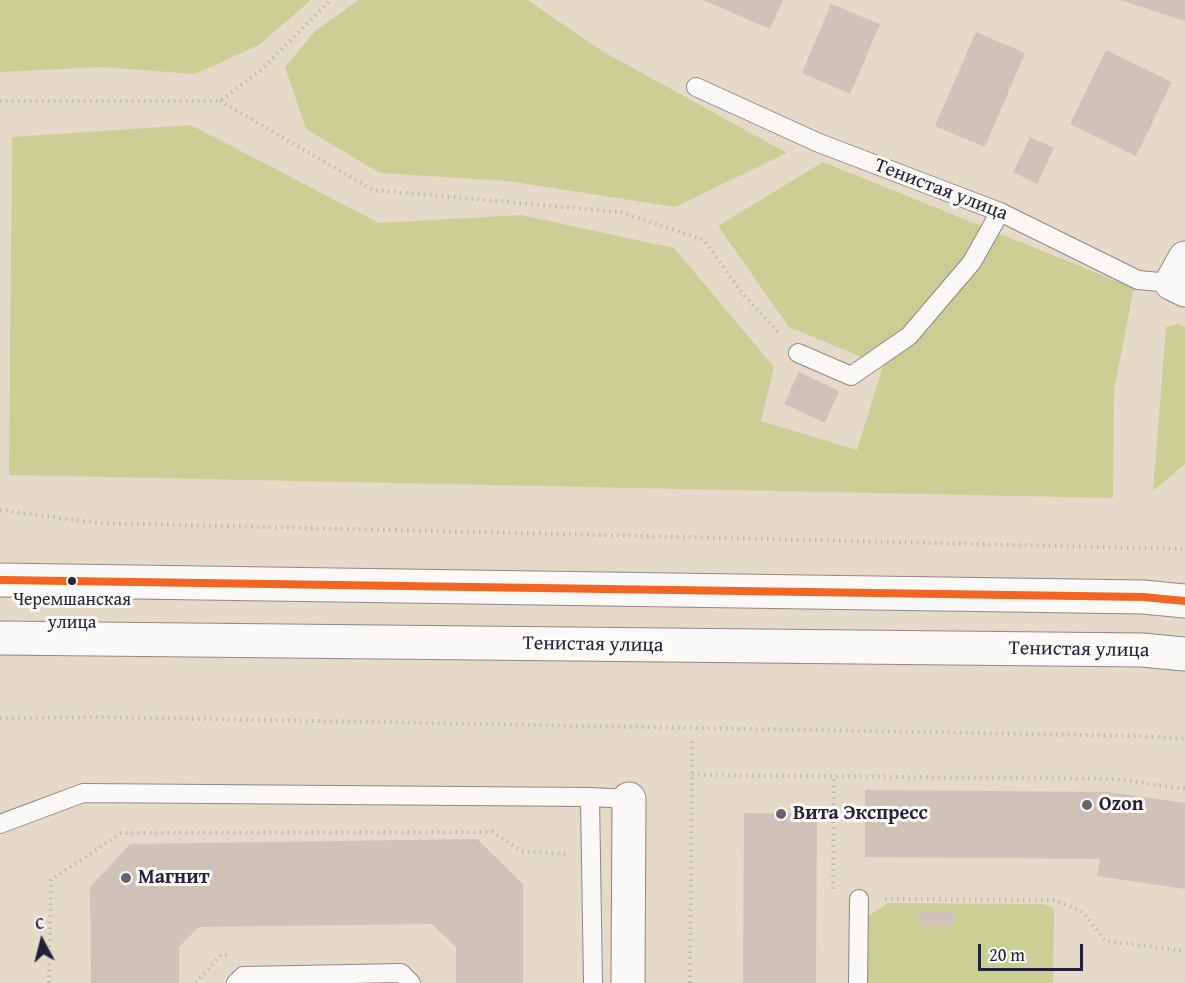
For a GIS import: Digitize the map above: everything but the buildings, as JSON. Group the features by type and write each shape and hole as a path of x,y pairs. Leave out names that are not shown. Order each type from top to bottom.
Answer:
{"main road":[{"path":"0,580 1143,597 1185,601"},
{"name":"Тенистая улица","path":"0,638 1142,650 1185,654"},
{"path":"628,983 629,799"}],"lane":[{"name":"Тенистая улица","path":"696,87 819,143 1000,212 1138,280 1180,277"},
{"path":"798,353 851,376 909,336 972,262 1000,212"},
{"path":"0,824 82,793 629,799"},
{"path":"590,797 593,983"},
{"path":"858,983 859,899"},
{"path":"236,983 243,975 401,972 411,983"}],"path":[{"path":"220,101 261,70 331,0"},
{"path":"0,101 220,101 373,190 620,212 704,240 742,293 798,353"},
{"path":"0,510 98,523 1185,549"},
{"path":"0,718 109,717 1102,735 1185,739"},
{"path":"690,983 692,741"},
{"path":"692,775 1115,779 1185,789"},
{"path":"833,899 834,776"},
{"path":"49,983 51,880 121,833 492,832 521,851 591,856"},
{"path":"859,899 1055,900 1083,912 1105,941 1185,951"}],"green space":[{"path":"0,0 311,0 259,45 195,74 101,67 0,72"},
{"path":"359,0 528,0 602,51 787,153 675,207 508,181 380,173 306,129 285,67 315,31"},
{"path":"191,125 379,223 521,215 674,248 774,367 761,421 857,450 883,366 789,327 718,226 823,162 1134,288 1114,390 1113,498 9,475 12,137"},
{"path":"1178,324 1185,327 1185,464 1153,491 1166,327"},
{"path":"888,903 1043,904 1054,908 1053,983 868,983 868,916"}],"transit line":[{"path":"0,580 1143,597 1185,601"}],"place":[{"name":"Черемшанская улица","path":"72,581"},
{"name":"Ozon","path":"1087,805"},
{"name":"Вита Экспресс","path":"781,814"},
{"name":"Магнит","path":"126,878"}]}
